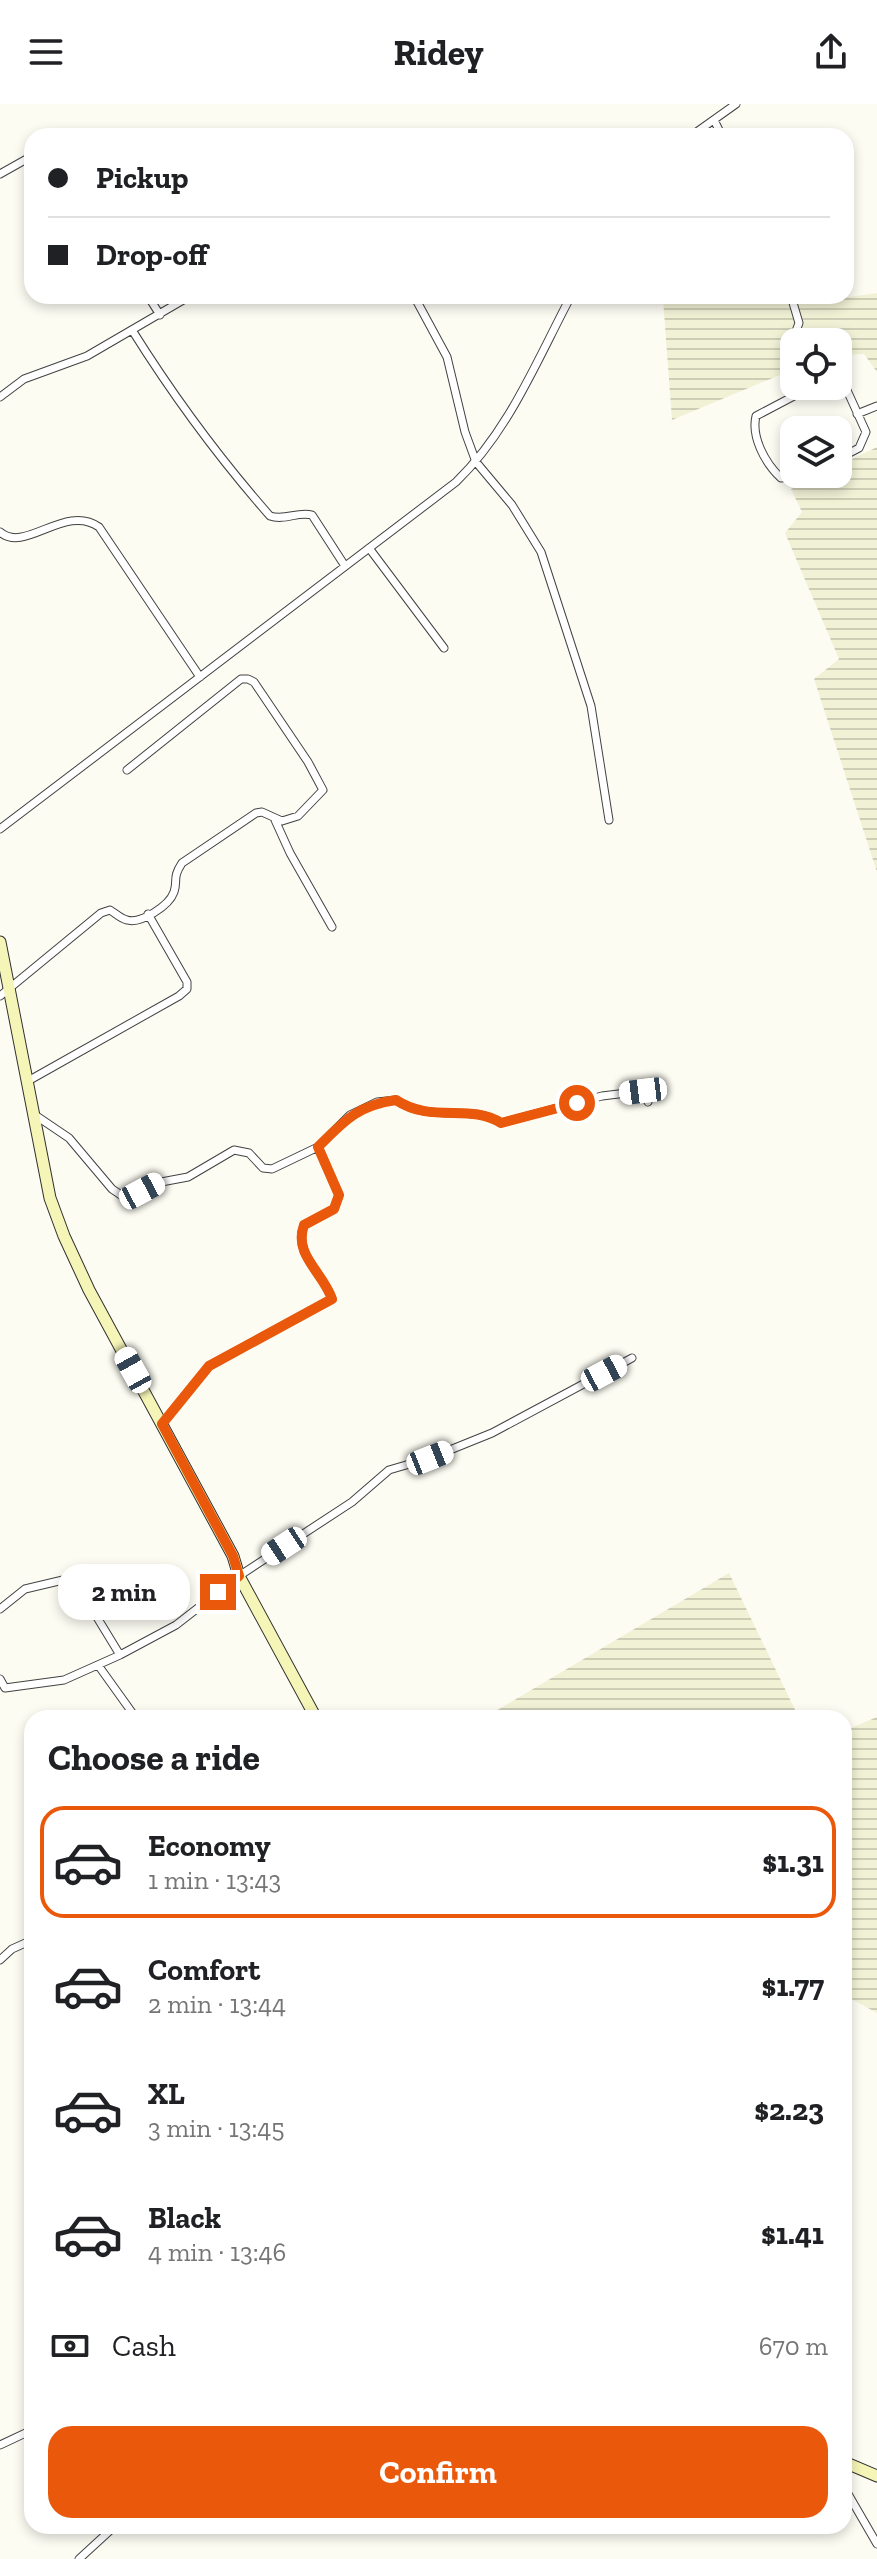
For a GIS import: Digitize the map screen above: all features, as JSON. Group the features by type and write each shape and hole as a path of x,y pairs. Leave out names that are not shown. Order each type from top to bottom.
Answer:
{"street":[{"path":"702,128 736,104"},
{"path":"714,120 718,128"},
{"path":"0,174 24,160"},
{"path":"153,304 160,315"},
{"path":"0,397 24,379 87,356 177,304"},
{"path":"418,304 447,357 465,432 476,462 512,505 541,552 591,706 609,820"},
{"path":"0,829 456,482 476,462 503,425 567,304"},
{"path":"793,304 799,323 797,328"},
{"path":"132,330 176,399 226,466 270,516 280,520 306,513 312,515 345,566"},
{"path":"780,477 770,467 753,428 756,416 782,400"},
{"path":"851,400 866,432 859,448 852,452"},
{"path":"857,414 877,406"},
{"path":"0,532 5,536 21,537 72,520 88,520 99,527 200,677"},
{"path":"369,548 444,648"},
{"path":"4,992 101,913 110,910 126,920 139,920 166,903 174,891 174,875 182,863 256,813 262,812 282,821 298,816 319,796 322,787 254,682 248,679 241,679 215,698 127,770"},
{"path":"275,820 332,927"},
{"path":"28,1081 187,989 187,982 148,914"},
{"path":"0,942 4,992 28,1081 50,1198 64,1236 89,1290 233,1556 239,1576 312,1710"},
{"path":"35,1115 69,1138 112,1189 127,1199 156,1183 188,1177 234,1150 249,1153 263,1168 272,1169 318,1147 350,1115 377,1102 396,1100 409,1109 435,1114 488,1115 501,1123 602,1096 643,1091 648,1102"},
{"path":"162,1424 209,1366 332,1299 303,1251 300,1236 304,1225 334,1209 339,1195 318,1147"},
{"path":"0,1679 3,1689 64,1680 120,1655 176,1625 239,1576 352,1502 389,1470 430,1458 492,1433 632,1358"},
{"path":"0,1609 25,1589 63,1580 84,1596 120,1655"},
{"path":"98,1665 130,1710"},
{"path":"0,1960 24,1944"},
{"path":"0,2445 24,2434"},
{"path":"852,2465 877,2476"},
{"path":"852,2501 877,2544"},
{"path":"79,2559 106,2534"}],"green space":[{"path":"877,293 877,372 864,354 852,354 852,328 780,328 780,375 672,420 663,304 854,304 854,296"},
{"path":"877,447 877,872 814,679 839,659 785,533 802,512 791,489 852,488 852,459"},
{"path":"729,1573 795,1710 498,1710"},
{"path":"877,1717 877,2013 852,1999 852,1728"}],"route":[{"path":"218,1592 239,1576 233,1556 162,1424 209,1366 332,1299 303,1251 300,1236 304,1225 334,1209 339,1195 318,1147 350,1115 377,1102 396,1100 409,1109 435,1114 488,1115 501,1123 577,1103"}]}
